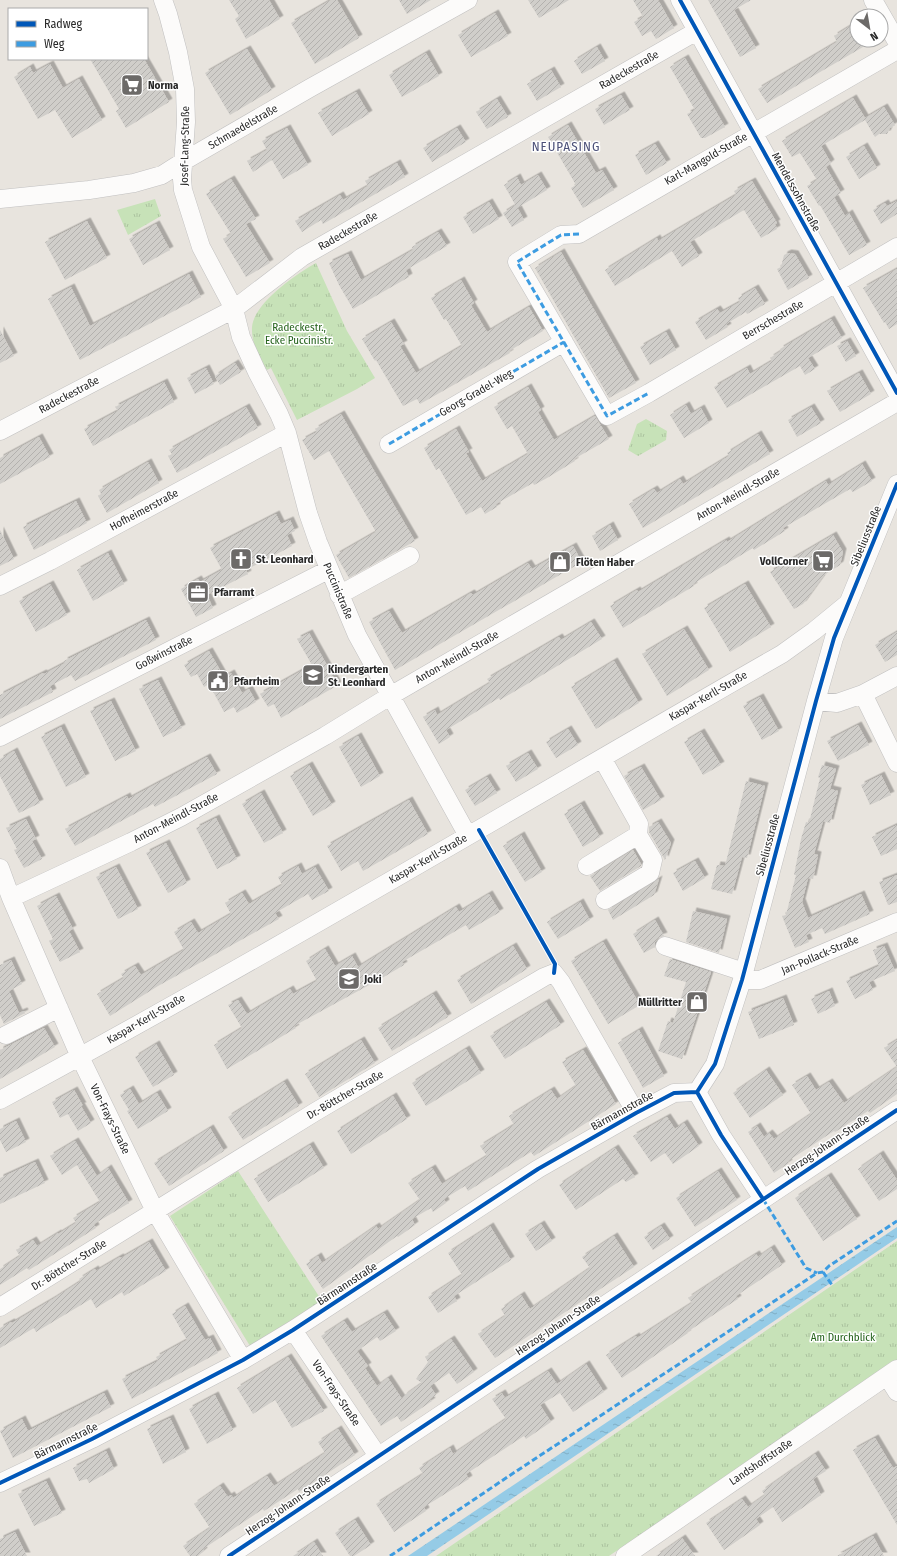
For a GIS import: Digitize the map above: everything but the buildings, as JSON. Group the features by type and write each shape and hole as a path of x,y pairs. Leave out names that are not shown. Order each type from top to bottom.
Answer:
{"street":[{"name":"Josef-Lang-Straße","path":"163,0 176,44 185,89 186,122 183,190 201,247 234,309"},
{"name":"Schmaedelstraße","path":"0,199 89,190 134,183 162,175 351,65 468,0"},
{"name":"Mendelssohnstraße","path":"680,0 897,393"},
{"path":"873,0 897,42"},
{"name":"Radeckestraße","path":"0,431 234,309 302,257 697,31"},
{"name":"Karl-Mangold-Straße","path":"564,342 517,262 561,235 579,234 897,50"},
{"name":"Berrschestraße","path":"564,342 607,416 897,247"},
{"name":"Puccinistraße","path":"234,309 241,338 257,372 280,414 287,433 308,513 328,570 357,635 468,836"},
{"name":"Georg-Gradel-Weg","path":"389,444 564,342"},
{"name":"Anton-Meindl-Straße","path":"11,898 181,817 326,736 390,696 897,402"},
{"name":"Hofheimerstraße","path":"0,586 50,561 287,433"},
{"name":"Sibeliusstraße","path":"697,1092 714,1064 743,976 834,638 897,484"},
{"path":"340,595 410,556"},
{"name":"Goßwinstraße","path":"0,737 328,570"},
{"name":"Kaspar-Kerll-Straße","path":"0,1100 80,1057 468,836 782,654 814,631 847,604"},
{"path":"816,701 838,703 863,694 897,676"},
{"path":"863,694 897,763"},
{"path":"602,758 639,824 638,835 653,860 650,873 605,900"},
{"path":"587,866 638,835"},
{"name":"Von-Frays-Straße","path":"0,868 11,898 80,1057 155,1211 243,1360"},
{"name":"Jan-Pollack-Straße","path":"743,976 760,980 897,922"},
{"path":"665,946 743,976"},
{"name":"Dr.-Böttcher-Straße","path":"0,1308 315,1112 544,977 554,973 565,989 636,1113"},
{"path":"6,1034 59,1008"},
{"path":"697,1092 721,1135 763,1199"},
{"name":"Bärmannstraße","path":"0,1483 92,1439 243,1360 293,1330 538,1169 674,1093 697,1092"},
{"name":"Herzog-Johann-Straße","path":"228,1556 897,1110"},
{"name":"Von-Frays-Straße","path":"293,1330 378,1456"},
{"path":"892,1373 897,1392"},
{"name":"Landshoffstraße","path":"625,1556 892,1373"}],"green space":[{"path":"155,199 161,216 128,235 117,210"},
{"name":"Radeckestr., Ecke Puccinistr.","path":"316,263 347,331 375,378 297,420 271,368 267,370 258,355 254,344 252,327 260,308 277,290 298,274"},
{"path":"646,419 667,431 666,440 638,456 628,450 637,424"},
{"path":"238,1171 322,1301 250,1346 170,1216"},
{"name":"Am Durchblick","path":"897,1241 897,1360 609,1556 436,1556"}],"water":[{"path":"897,1227 897,1238 427,1556 408,1556"}],"marked path":[{"path":"579,234 561,235 517,262 607,416 649,393"},
{"path":"389,444 564,342"},
{"path":"763,1199 806,1268 817,1273"},
{"path":"390,1556 817,1273 823,1272 829,1266 897,1221"},
{"path":"823,1272 832,1285"}],"cycle path":[{"path":"680,0 897,393"},
{"path":"697,1092 715,1064 742,980 834,638 897,484"},
{"path":"479,830 555,964 554,973"},
{"path":"697,1092 721,1135 763,1199"},
{"path":"0,1483 92,1439 243,1360 293,1330 538,1169 674,1093 697,1092"},
{"path":"229,1556 897,1110"}],"place":[{"name":"Norma","path":"132,85"},
{"name":"St. Leonhard","path":"241,559"},
{"name":"VollCorner","path":"823,561"},
{"name":"Flöten Haber","path":"560,562"},
{"name":"Pfarramt","path":"198,592"},
{"name":"Kindergarten St. Leonhard","path":"313,675"},
{"name":"Pfarrheim","path":"218,681"},
{"name":"Joki","path":"349,979"},
{"name":"Müllritter","path":"697,1002"}],"district":[{"name":"NEUPASING","path":"566,146"}]}
